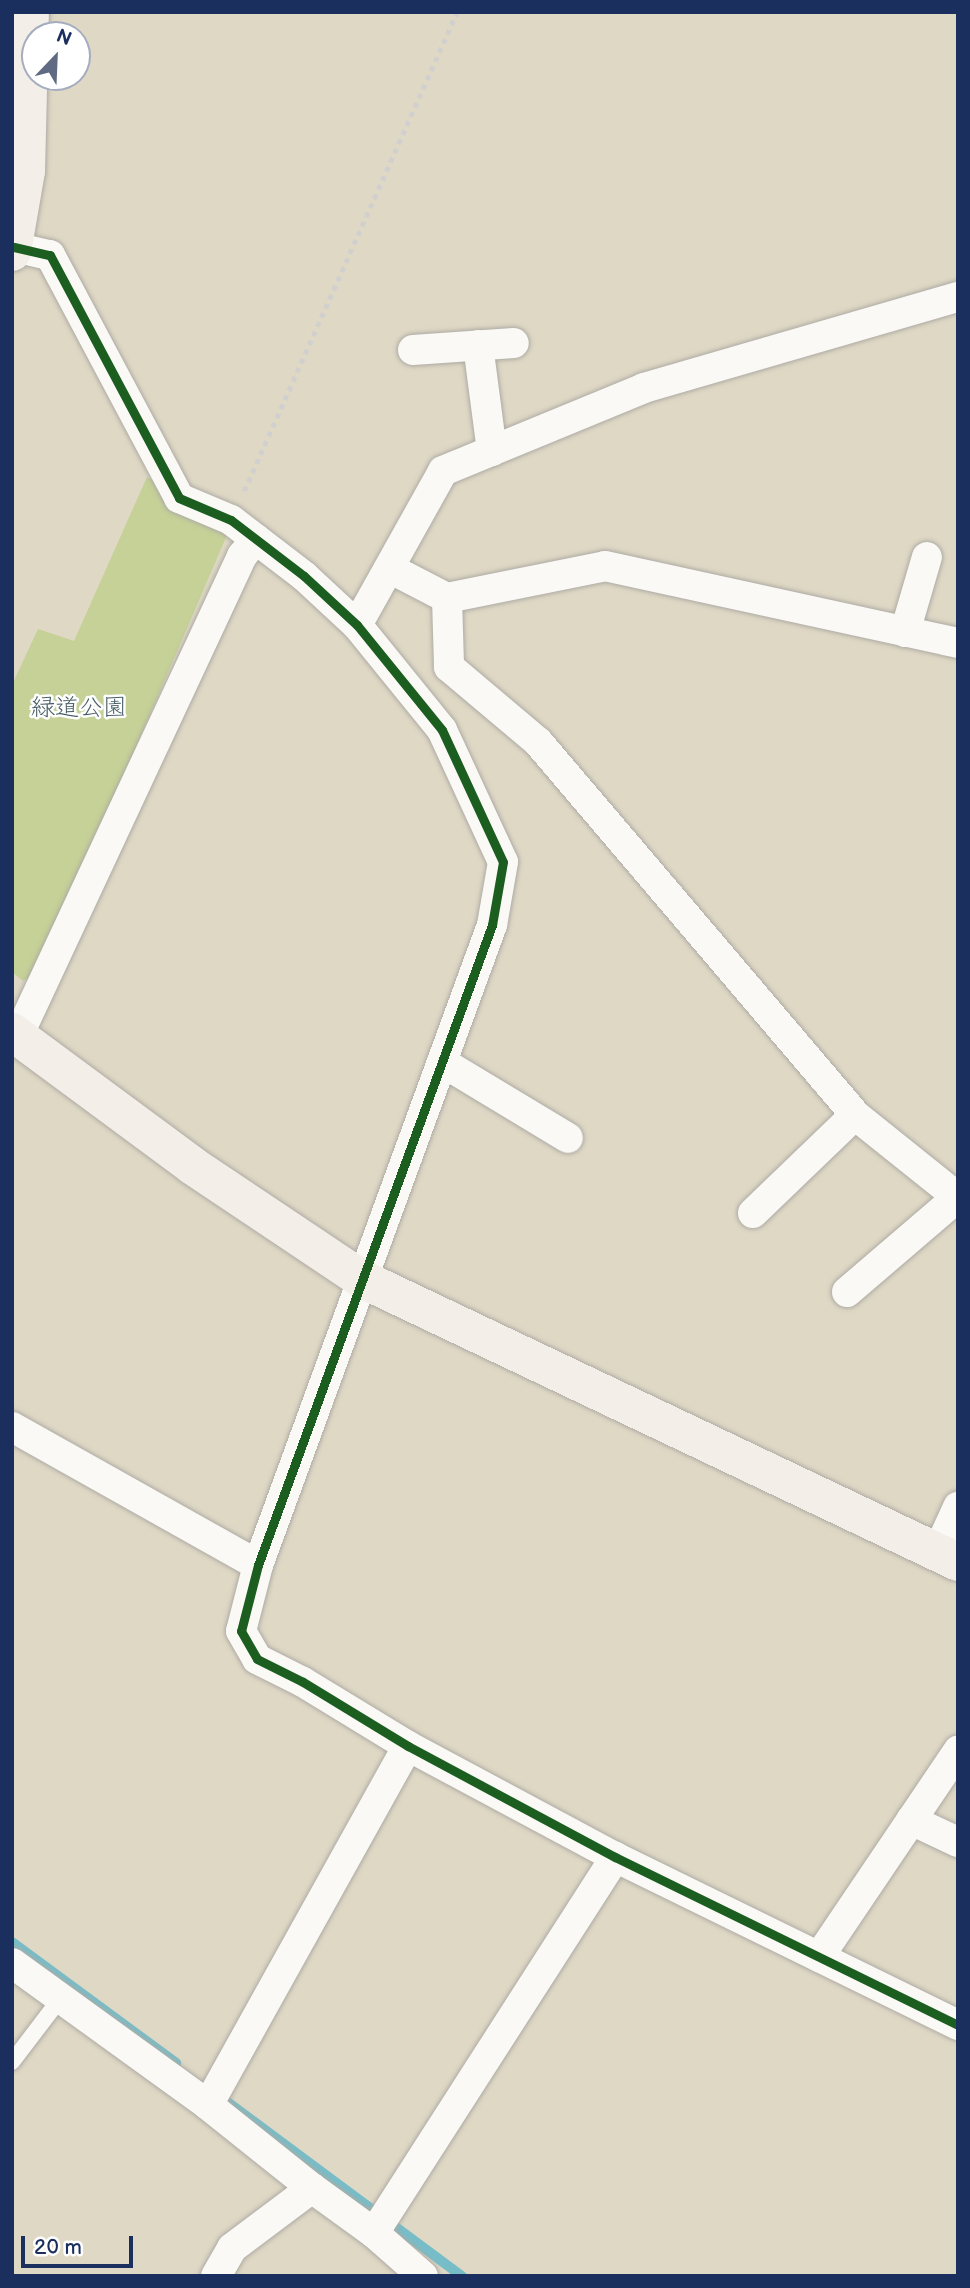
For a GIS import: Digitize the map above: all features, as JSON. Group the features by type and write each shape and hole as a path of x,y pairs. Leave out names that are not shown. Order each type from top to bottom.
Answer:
{"street":[{"path":"30,12 26,171 13,249 50,255 179,498 231,520 304,576 357,625 442,730 503,862 492,925 258,1565 241,1631 257,1659 303,1682 408,1746 615,1857 958,2025"},
{"path":"357,625 391,569 443,471 644,388 958,297"},
{"path":"413,350 514,343"},
{"path":"478,345 492,451"},
{"path":"256,539 242,556 15,1034 193,1166 362,1279 947,1558 958,1507"},
{"path":"905,632 927,557"},
{"path":"391,569 447,598 605,566 958,643"},
{"path":"447,598 449,667 538,742 855,1115 957,1197 847,1292"},
{"path":"442,1062 568,1138"},
{"path":"753,1213 855,1115"},
{"path":"12,1427 258,1565"},
{"path":"208,2105 408,1746"},
{"path":"819,1957 958,1751"},
{"path":"911,1820 958,1842"},
{"path":"374,2233 615,1857"},
{"path":"12,1964 208,2105 312,2188 374,2233 423,2276"},
{"path":"215,2276 232,2248 312,2188"}],"lane":[{"path":"12,2062 60,1999"}],"path":[{"path":"243,492 457,12"}],"green space":[{"name":"緑道公園","path":"147,477 230,528 39,973 23,981 12,972 12,685 38,629 74,641"}],"waterway":[{"path":"12,1942 176,2063"},
{"path":"222,2098 462,2276"}],"cycle path":[{"path":"14,247 50,255 179,498 231,520 304,576 357,625 442,730 503,862 492,925 258,1565 241,1631 257,1659 303,1682 408,1746 615,1857 958,2025"}]}
